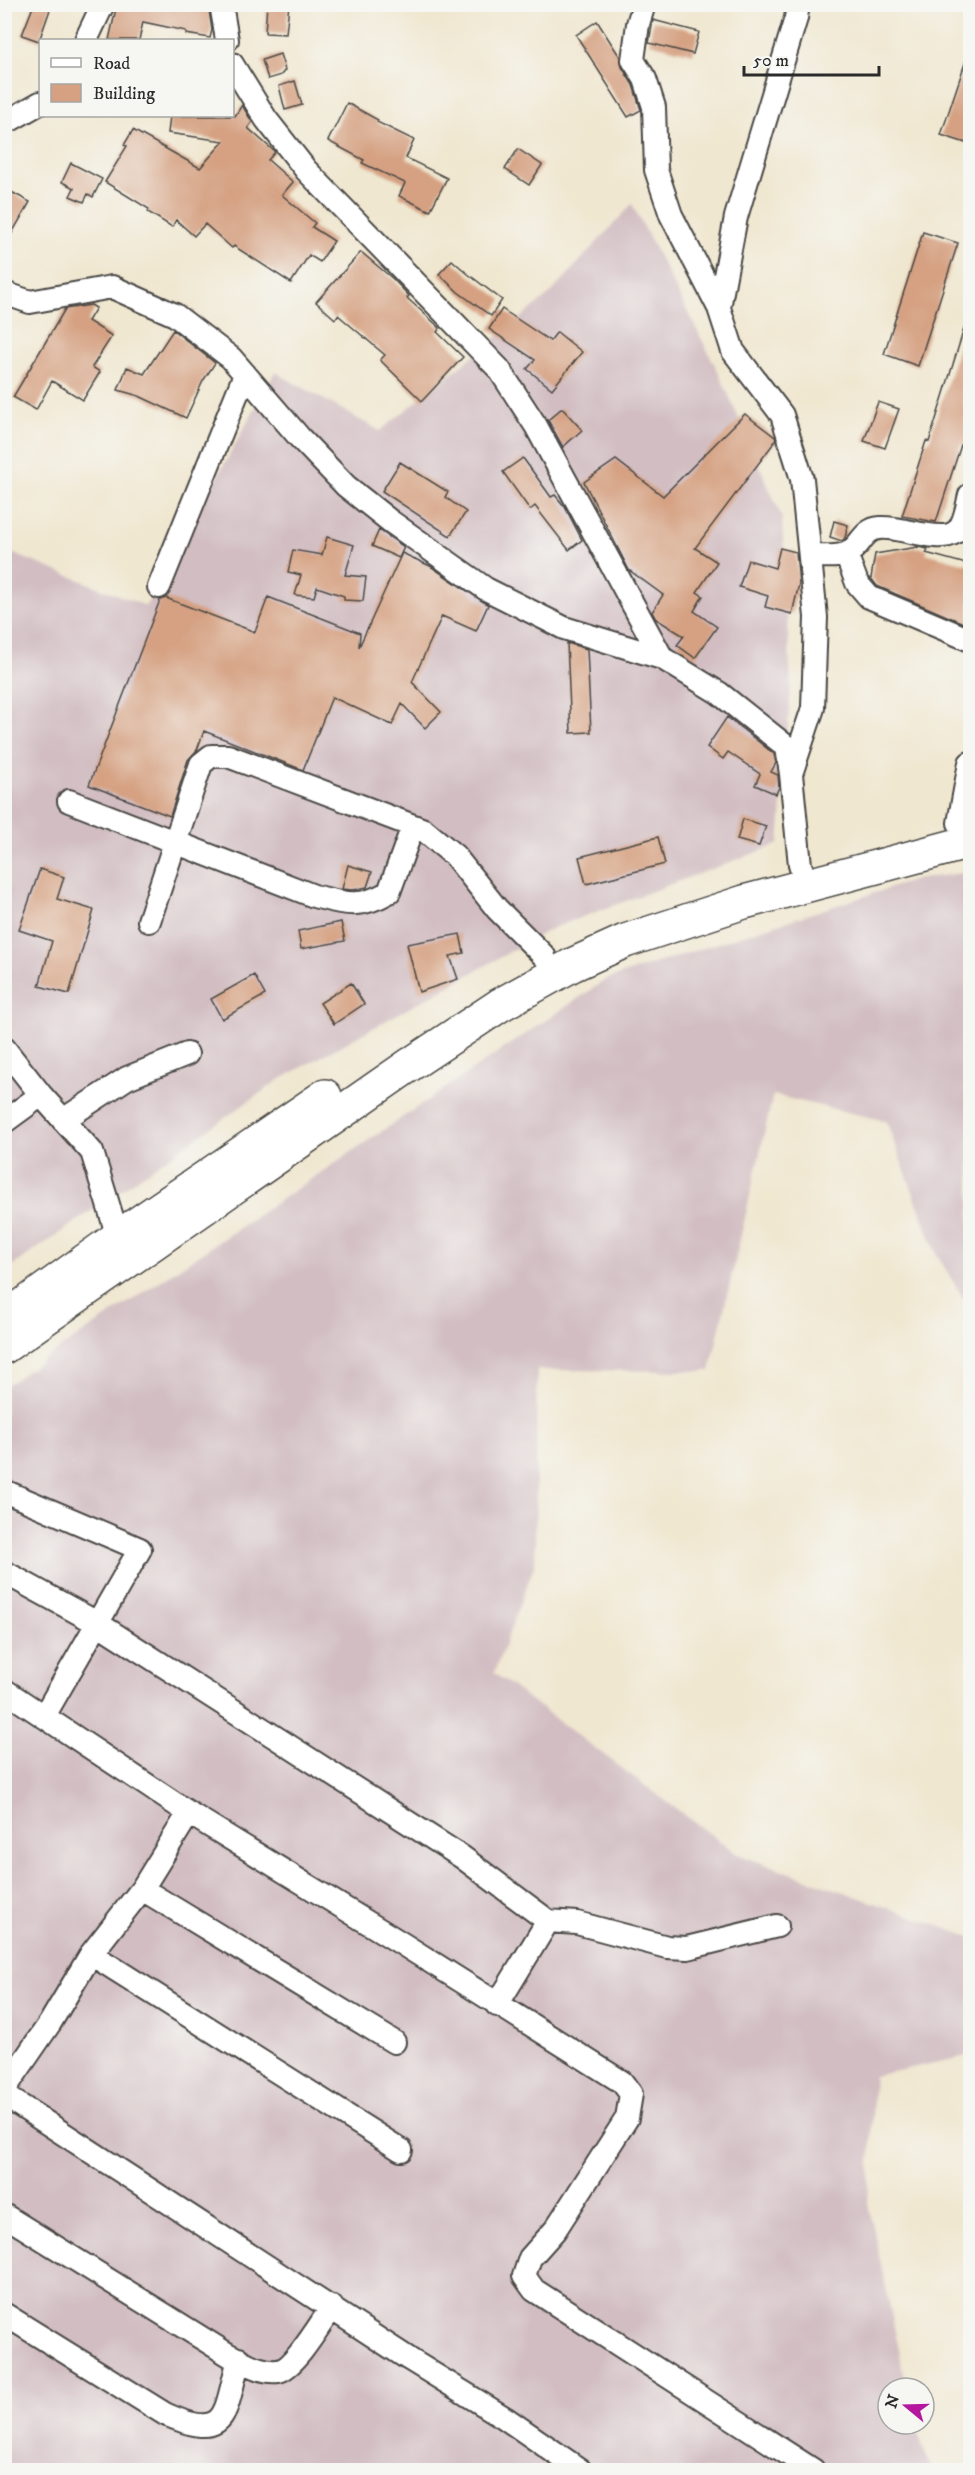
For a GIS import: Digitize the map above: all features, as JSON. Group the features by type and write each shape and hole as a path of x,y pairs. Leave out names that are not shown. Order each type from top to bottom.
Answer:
{"highway":[{"path":"4,1347 408,1066 500,1005 572,965 625,941 744,902 803,875 967,828"},
{"path":"4,1319 118,1237 489,987 544,956 617,921 738,881 803,875"}],"street":[{"path":"86,39 103,4"},
{"path":"222,4 227,39"},
{"path":"644,4 638,24 633,60 645,79 654,107 656,170 671,215 719,308 733,351 782,415 802,479 816,617 813,708 791,774"},
{"path":"719,308 736,217 796,18 798,4"},
{"path":"234,67 266,118 306,170 499,369 536,426 662,658"},
{"path":"4,121 39,104"},
{"path":"4,293 30,302 112,287 175,315 231,358 300,438 346,486 390,521 486,590 564,628 662,658 719,693 787,747 803,875"},
{"path":"159,587 245,374"},
{"path":"811,556 846,554 868,532 879,528 943,537 954,534 960,528 970,495"},
{"path":"846,554 857,584 869,597 970,640"},
{"path":"149,921 201,764 211,756 228,756 424,830 455,856 497,909 544,956"},
{"path":"967,828 970,763"},
{"path":"69,801 314,896 343,903 369,903 389,892 413,826"},
{"path":"4,1048 41,1095 92,1152 118,1237"},
{"path":"63,1120 127,1078 187,1054"},
{"path":"4,1122 41,1095"},
{"path":"4,1491 140,1549 44,1716"},
{"path":"4,1572 97,1623 462,1857 548,1922 577,1923 667,1947 687,1948 777,1926"},
{"path":"4,1690 189,1813 622,2082 632,2094 627,2118 555,2230 530,2258 525,2276 534,2290 813,2470"},
{"path":"4,2090 50,2023 91,1954 142,1889 189,1813"},
{"path":"142,1889 394,2042"},
{"path":"497,2005 548,1922"},
{"path":"91,1954 401,2150"},
{"path":"4,2095 418,2365 505,2418 580,2470"},
{"path":"4,2215 239,2360 260,2369 279,2371 292,2363 332,2307"},
{"path":"4,2314 165,2414 187,2424 201,2427 212,2425 223,2417 239,2360"}],"shaded area":[{"path":"632,204 719,373 782,518 791,686 779,844 553,928 279,1080 5,1271 4,550 146,606 275,372 380,431 549,295"},
{"path":"970,872 970,1309 937,1255 886,1121 773,1095 710,1371 537,1370 535,1564 494,1673 737,1854 970,1937 970,2038 967,2056 874,2076 868,2203 904,2376 876,2376 876,2436 919,2436 932,2470 5,2470 5,1386 607,979 918,879"}],"building":[{"path":"34,4 52,4 39,41 22,35"},
{"path":"117,4 208,4 212,30 210,38 143,22 139,39 109,39"},
{"path":"267,4 289,4 286,34 265,33"},
{"path":"653,20 699,32 693,54 649,43"},
{"path":"597,21 620,57 622,67 633,85 641,110 628,117 576,35"},
{"path":"280,54 285,70 281,75 268,79 262,60"},
{"path":"968,54 970,55 970,130 966,143 941,135"},
{"path":"295,81 302,105 285,110 279,86"},
{"path":"347,103 378,120 377,122 414,140 406,158 447,178 430,211 399,196 405,183 362,163 364,160 328,141"},
{"path":"242,105 252,122 248,128 275,152 268,160 293,182 282,195 315,223 312,227 334,241 320,262 309,255 291,283 234,246 232,248 205,224 194,236 176,220 172,227 148,212 149,209 105,182 127,146 124,145 133,130 200,168 224,141 168,133 170,117 235,116"},
{"path":"518,149 542,165 529,185 505,169"},
{"path":"71,163 102,179 93,197 88,194 84,202 70,196 74,188 62,182"},
{"path":"4,188 30,202 4,247"},
{"path":"923,232 958,243 918,366 884,354"},
{"path":"361,252 393,279 409,296 407,298 440,328 437,332 463,357 422,401 380,360 385,355 338,315 335,319 316,302"},
{"path":"452,260 502,300 491,316 458,292 439,274"},
{"path":"91,305 96,308 88,321 112,336 92,367 100,372 83,400 52,381 36,410 13,397 65,309"},
{"path":"502,309 550,341 557,332 582,352 552,389 527,369 535,360 489,329"},
{"path":"967,319 970,319 970,434 967,447 961,445 936,522 902,516 926,441 929,442"},
{"path":"173,330 215,363 203,381 186,418 139,396 118,390 127,367 144,374"},
{"path":"878,402 899,409 885,448 864,441"},
{"path":"562,408 582,430 563,447 548,420"},
{"path":"745,414 776,440 695,548 717,562 697,592 703,596 694,611 717,627 695,658 677,645 684,636 656,619 652,612 663,595 629,570 584,482 616,460 663,496"},
{"path":"523,458 551,497 555,495 565,507 582,540 569,550 535,506 530,510 503,472"},
{"path":"400,462 448,492 445,497 466,512 450,536 382,491"},
{"path":"834,521 848,525 842,541 830,537"},
{"path":"379,530 404,547 399,558 372,546"},
{"path":"327,537 354,545 345,575 366,577 363,601 344,600 344,596 317,587 314,597 295,595 301,575 288,572 293,550 322,555"},
{"path":"918,547 928,549 926,553 970,565 970,626 877,586 871,578 875,554"},
{"path":"780,548 796,552 799,584 792,614 765,607 768,596 739,587 748,560 775,568"},
{"path":"402,553 430,566 488,605 476,631 442,616 412,682 441,712 425,728 402,704 392,725 332,697 303,770 204,731 197,750 188,760 170,816 89,785 160,600 166,598 255,632 268,597 360,633 359,647"},
{"path":"567,643 587,649 591,732 571,733"},
{"path":"727,717 774,754 776,763 771,772 778,775 779,787 776,794 755,785 760,774 728,752 723,759 707,747"},
{"path":"743,819 766,826 759,846 737,840"},
{"path":"658,837 665,864 586,884 579,857"},
{"path":"348,865 372,872 367,887 342,889"},
{"path":"40,869 64,877 57,899 94,910 69,994 39,986 52,941 19,930"},
{"path":"341,922 345,941 301,949 298,931"},
{"path":"460,934 464,953 450,956 458,979 419,992 407,944"},
{"path":"254,975 265,995 222,1019 211,999"},
{"path":"351,983 364,1004 334,1024 320,1003"}]}
